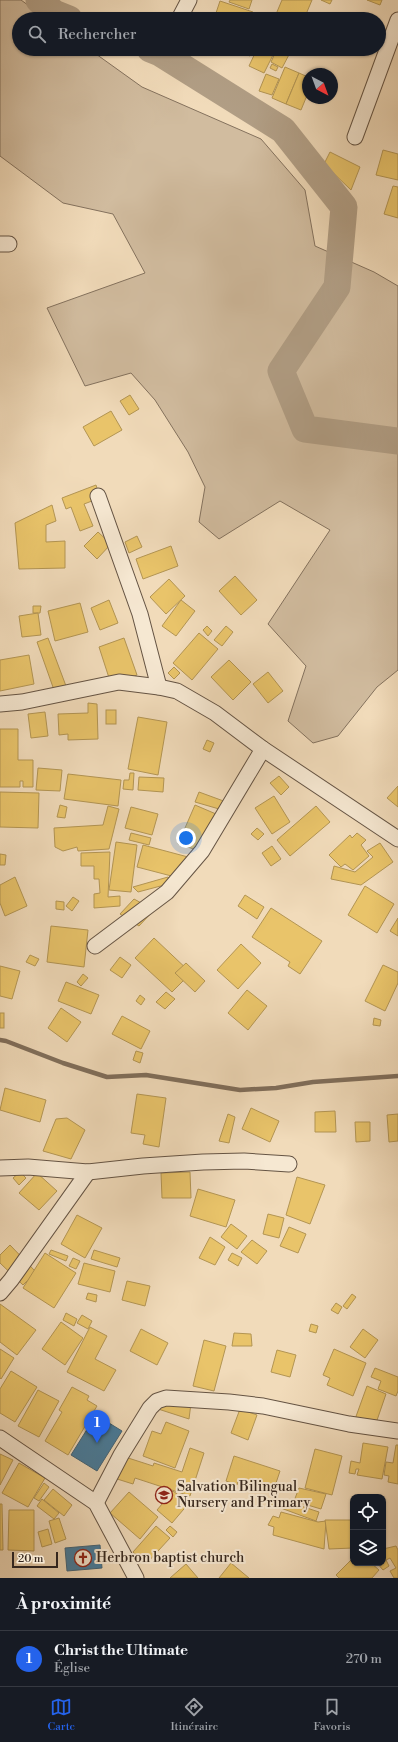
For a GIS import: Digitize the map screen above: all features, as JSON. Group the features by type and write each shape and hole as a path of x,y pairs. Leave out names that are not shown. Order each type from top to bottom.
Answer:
{"street":[{"path":"183,12 189,0"},
{"path":"386,53 398,20"},
{"path":"355,137 385,56"},
{"path":"98,496 140,614 159,687"},
{"path":"0,704 22,702 119,682 177,691 202,706 263,749 398,839"},
{"path":"95,946 167,892 202,850 263,749"},
{"path":"0,1168 28,1167 88,1172 143,1166 203,1162 244,1161 289,1164"},
{"path":"0,1293 11,1280 88,1172"},
{"path":"96,1503 121,1456 150,1408 157,1401 166,1398 263,1406 349,1424 398,1431"},
{"path":"0,1438 96,1503 136,1578"}],"shaded area":[{"path":"0,0 21,0 37,12 12,12 12,56 99,56 142,87 261,139 305,190 315,246 374,272 398,286 398,670 377,687 338,736 313,743 288,721 306,666 268,624 330,530 280,501 219,539 199,522 205,487 188,452 155,400 131,373 85,386 47,308 145,273 113,214 63,203 0,156"}],"building: Logements":[{"path":"230,0 252,0 249,9 229,2"},
{"path":"282,0 312,0 307,12 277,12"},
{"path":"321,0 332,0 330,4"},
{"path":"367,0 382,0 380,5"},
{"path":"220,1 253,12 216,12"},
{"path":"254,56 272,56 264,73 249,66"},
{"path":"274,56 288,56 282,68 271,62"},
{"path":"272,64 278,67 276,71 270,68"},
{"path":"285,67 299,73 286,104 272,98"},
{"path":"299,73 302,74 302,104 303,104 301,110 286,104"},
{"path":"266,74 279,79 272,95 259,91"},
{"path":"383,150 398,154 398,180 376,175"},
{"path":"330,152 360,167 351,190 324,164"},
{"path":"393,186 398,187 398,218 384,214"},
{"path":"130,395 139,409 129,415 120,401"},
{"path":"111,411 122,430 94,446 83,427"},
{"path":"96,485 100,498 84,504 93,526 80,531 71,507 66,509 62,498"},
{"path":"52,505 56,521 46,525 46,542 65,541 65,568 19,569 15,523"},
{"path":"98,532 111,544 97,559 84,546"},
{"path":"137,536 142,547 129,553 125,542"},
{"path":"171,546 178,566 143,579 136,559"},
{"path":"235,576 257,600 241,615 219,591"},
{"path":"169,579 185,596 166,614 150,597"},
{"path":"109,600 118,623 100,630 91,608"},
{"path":"181,600 195,611 176,636 162,626"},
{"path":"80,603 88,632 55,641 48,611"},
{"path":"33,606 41,606 40,613 33,613"},
{"path":"38,613 41,635 22,637 19,616"},
{"path":"207,626 212,631 208,636 203,630"},
{"path":"226,626 233,632 222,646 214,640"},
{"path":"199,633 218,649 192,680 173,663"},
{"path":"48,638 66,686 54,690 37,642"},
{"path":"124,638 137,675 111,684 99,647"},
{"path":"29,655 34,684 0,691 0,660"},
{"path":"229,660 251,682 233,700 211,677"},
{"path":"174,667 180,673 174,679 168,673"},
{"path":"268,672 283,691 268,703 253,684"},
{"path":"88,703 97,704 98,739 68,740 68,734 59,735 58,714 88,713"},
{"path":"106,710 116,710 116,724 106,724"},
{"path":"45,712 48,736 31,738 28,714"},
{"path":"138,717 167,722 158,775 128,769"},
{"path":"0,729 18,729 18,760 33,760 33,787 23,787 23,781 20,781 20,787 0,787"},
{"path":"207,740 214,743 210,752 203,749"},
{"path":"38,768 62,770 60,791 36,790"},
{"path":"130,773 134,773 133,790 123,789 124,780 129,780"},
{"path":"68,774 121,780 118,806 64,799"},
{"path":"279,776 289,787 281,795 270,783"},
{"path":"139,777 164,778 163,792 138,790"},
{"path":"398,786 398,807 387,798"},
{"path":"0,792 39,793 38,828 0,827"},
{"path":"199,792 229,803 226,811 195,802"},
{"path":"274,796 290,822 272,834 255,808"},
{"path":"60,805 67,807 65,818 57,817"},
{"path":"195,805 216,814 200,851 178,844"},
{"path":"108,806 119,809 109,849 78,851 77,847 63,851 55,847 54,828 103,825"},
{"path":"316,806 330,822 290,856 277,840"},
{"path":"131,807 158,814 152,835 125,828"},
{"path":"257,828 264,834 258,840 251,834"},
{"path":"131,833 151,838 149,845 129,840"},
{"path":"357,833 366,840 361,845 369,856 353,870 345,864 341,867 329,855 350,835 352,838"},
{"path":"116,842 137,845 131,892 109,890"},
{"path":"380,843 393,862 361,885 331,879 334,866 355,872 373,857 367,851"},
{"path":"143,845 188,857 183,879 137,867"},
{"path":"272,846 281,859 271,866 262,853"},
{"path":"110,852 108,897 120,896 120,906 94,908 94,894 100,893 99,879 94,879 94,866 81,866 81,853"},
{"path":"0,854 6,855 5,865 0,865"},
{"path":"15,877 27,906 5,916 0,903 0,885"},
{"path":"168,877 172,883 138,892 133,887"},
{"path":"365,886 394,904 377,933 348,915"},
{"path":"245,895 264,907 257,919 238,906"},
{"path":"73,897 79,901 72,911 66,906"},
{"path":"134,899 154,910 139,926 120,914"},
{"path":"56,901 64,902 64,910 56,909"},
{"path":"271,908 322,941 300,974 288,966 290,962 252,937"},
{"path":"398,918 398,936 390,931"},
{"path":"51,926 88,930 84,967 47,962"},
{"path":"154,938 191,973 172,992 135,958"},
{"path":"241,944 261,963 238,989 217,970"},
{"path":"30,955 39,959 35,966 26,962"},
{"path":"120,957 131,965 122,978 110,970"},
{"path":"186,963 205,981 195,992 175,973"},
{"path":"383,965 398,972 398,983 385,1011 365,1001"},
{"path":"0,966 20,971 12,999 0,996"},
{"path":"83,974 88,978 81,986 77,982"},
{"path":"66,982 99,995 91,1014 58,1001"},
{"path":"247,990 267,1006 248,1030 228,1013"},
{"path":"166,992 175,999 165,1009 156,1002"},
{"path":"140,995 145,999 141,1005 136,1001"},
{"path":"61,1008 81,1022 67,1042 48,1028"},
{"path":"0,1013 4,1013 4,1028 0,1028"},
{"path":"122,1016 150,1031 141,1049 112,1034"},
{"path":"374,1018 381,1020 380,1026 373,1025"},
{"path":"136,1051 143,1053 140,1063 133,1060"},
{"path":"5,1088 46,1100 40,1122 0,1110"},
{"path":"137,1094 166,1098 159,1147 143,1144 145,1135 131,1133"},
{"path":"251,1108 279,1121 270,1142 242,1129"},
{"path":"335,1111 336,1132 315,1132 315,1112"},
{"path":"228,1114 235,1117 229,1143 219,1141"},
{"path":"398,1114 398,1141 389,1142 387,1115"},
{"path":"67,1118 85,1130 71,1159 43,1151 56,1119"},
{"path":"355,1122 370,1122 370,1141 356,1142"},
{"path":"20,1172 26,1178 19,1185 13,1178"},
{"path":"190,1172 191,1198 162,1198 161,1173"},
{"path":"37,1173 57,1191 39,1210 19,1193"},
{"path":"297,1177 325,1185 310,1224 286,1215"},
{"path":"198,1189 235,1200 226,1227 190,1216"},
{"path":"268,1214 284,1218 279,1238 263,1234"},
{"path":"77,1215 102,1228 85,1258 61,1244"},
{"path":"231,1224 247,1236 237,1249 221,1237"},
{"path":"289,1227 306,1234 298,1253 280,1246"},
{"path":"210,1237 225,1247 215,1265 199,1258"},
{"path":"252,1240 267,1251 257,1264 241,1252"},
{"path":"10,1245 36,1272 23,1285 0,1263 0,1255"},
{"path":"51,1250 68,1256 66,1261 49,1254"},
{"path":"94,1250 120,1258 117,1267 91,1259"},
{"path":"45,1253 76,1273 54,1308 23,1288"},
{"path":"232,1253 242,1258 238,1266 228,1260"},
{"path":"73,1258 80,1261 76,1269 69,1266"},
{"path":"84,1263 115,1271 110,1292 78,1284"},
{"path":"127,1281 150,1286 145,1306 122,1300"},
{"path":"88,1293 97,1295 96,1302 86,1299"},
{"path":"352,1294 356,1297 347,1309 343,1306"},
{"path":"336,1303 342,1307 338,1314 331,1310"},
{"path":"0,1304 36,1330 17,1355 0,1342"},
{"path":"66,1313 77,1319 74,1326 63,1320"},
{"path":"82,1315 92,1321 88,1329 77,1323"},
{"path":"61,1322 83,1338 65,1365 42,1349"},
{"path":"311,1324 318,1326 316,1333 309,1331"},
{"path":"90,1327 107,1336 95,1359 116,1370 104,1391 67,1372"},
{"path":"141,1329 168,1343 157,1365 130,1351"},
{"path":"363,1329 378,1340 365,1358 350,1347"},
{"path":"234,1333 251,1334 252,1346 232,1346"},
{"path":"204,1340 226,1346 214,1391 193,1386"},
{"path":"0,1349 14,1358 1,1379 0,1378"},
{"path":"334,1349 366,1363 353,1396 327,1385 330,1378 323,1375"},
{"path":"277,1350 296,1355 290,1377 271,1372"},
{"path":"375,1368 398,1377 398,1391 396,1396 378,1389 381,1381 371,1377"},
{"path":"11,1371 37,1387 15,1422 0,1413 0,1389"},
{"path":"367,1386 386,1394 374,1429 354,1422"},
{"path":"72,1387 89,1396 87,1400 97,1406 68,1455 45,1441 62,1412 59,1410"},
{"path":"38,1390 59,1401 39,1437 18,1426"},
{"path":"156,1403 191,1403 189,1419 155,1408"},
{"path":"240,1409 257,1415 248,1440 231,1433"},
{"path":"166,1422 189,1431 175,1468 143,1456 152,1431 161,1434"},
{"path":"363,1443 388,1447 382,1479 357,1475 359,1469 356,1469 355,1474 349,1473 351,1461 360,1463"},
{"path":"396,1445 398,1445 398,1484 388,1482 389,1476 384,1475 386,1462 393,1463"},
{"path":"190,1448 204,1453 190,1496 135,1478 133,1484 114,1478 122,1456 153,1466 154,1463 182,1472"},
{"path":"315,1449 342,1456 332,1495 305,1488"},
{"path":"0,1454 13,1460 0,1485"},
{"path":"234,1456 280,1471 273,1492 238,1481 237,1485 226,1481"},
{"path":"19,1463 45,1478 28,1507 2,1493"},
{"path":"44,1483 49,1487 39,1501 34,1498"},
{"path":"299,1488 326,1494 321,1509 294,1501"},
{"path":"53,1489 72,1505 64,1516 44,1500"},
{"path":"173,1491 189,1503 172,1523 157,1510"},
{"path":"129,1492 158,1517 140,1539 110,1513"},
{"path":"273,1497 319,1512 316,1521 270,1504"},
{"path":"42,1499 59,1513 54,1519 37,1506"},
{"path":"0,1504 2,1504 3,1550 0,1550"},
{"path":"9,1510 34,1510 34,1551 8,1550"},
{"path":"281,1512 318,1522 326,1521 324,1549 273,1535 274,1527 268,1525 273,1516 279,1518"},
{"path":"59,1518 66,1539 55,1543 49,1521"},
{"path":"325,1520 350,1520 350,1548 329,1549"},
{"path":"156,1526 170,1538 146,1564 133,1552"},
{"path":"170,1526 177,1532 173,1537 166,1530"},
{"path":"48,1529 52,1544 42,1547 38,1532"},
{"path":"396,1546 398,1550 398,1578 394,1578 390,1571 396,1568 390,1558 386,1560 386,1548"},
{"path":"386,1560 389,1566 383,1570 380,1566 386,1566"},
{"path":"350,1561 350,1566 374,1566 379,1570 372,1578 339,1578 336,1575"},
{"path":"231,1563 249,1578 219,1578"},
{"path":"186,1564 198,1578 170,1578"}],"building: Public":[{"path":"96,1415 122,1431 97,1471 71,1455"},
{"name":"Herbron baptist church","path":"100,1545 102,1568 67,1571 65,1548"}],"waterway":[{"path":"39,0 53,12"},
{"path":"165,56 283,130 344,207 337,287 281,371 305,429 398,441"},
{"path":"0,1040 107,1077 146,1075 240,1090 276,1088 313,1082 398,1076"}],"place":[{"name":"Christ the Ultimate","path":"97,1443"},
{"name":"Salvation Bilingual Nursery and Primary","path":"164,1495"},
{"name":"Herbron baptist church","path":"83,1558"}]}
